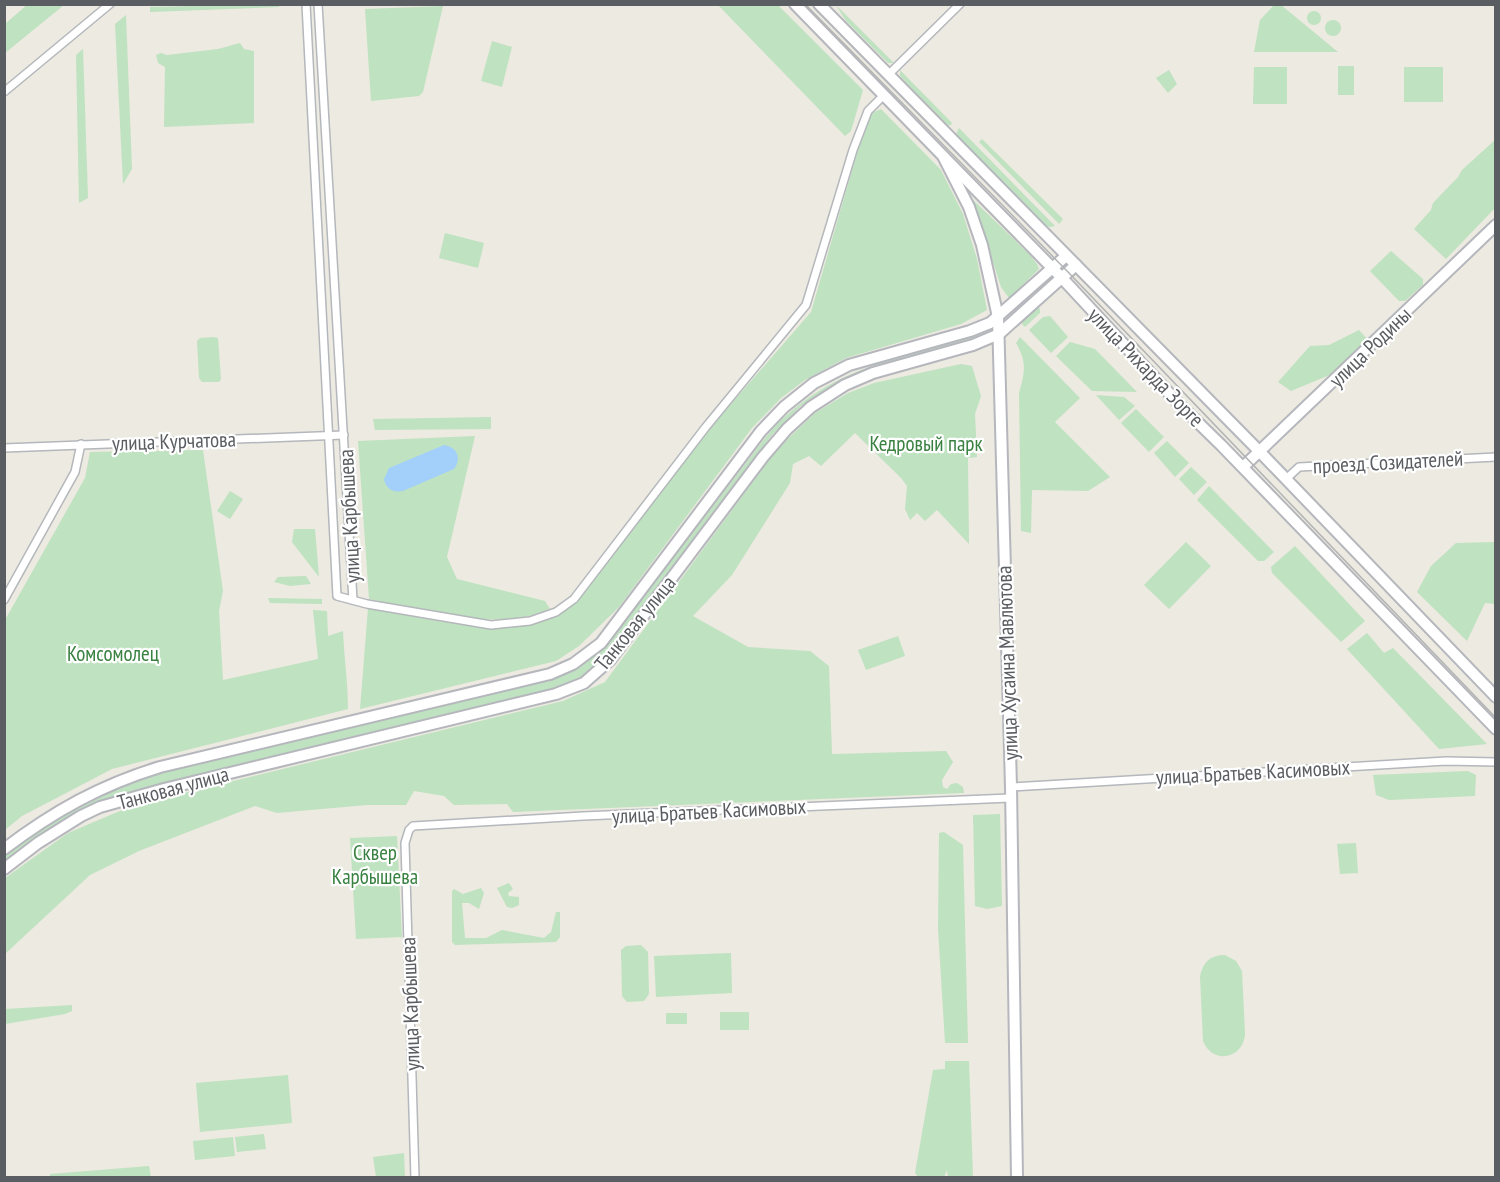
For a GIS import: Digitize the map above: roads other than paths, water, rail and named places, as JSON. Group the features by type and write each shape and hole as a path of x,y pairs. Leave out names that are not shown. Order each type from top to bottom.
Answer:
{"main road":[{"name":"улица Рихарда Зорге","path":"795,4 1062,278 1180,405 1243,467 1496,729"},
{"name":"улица Рихарда Зорге","path":"819,4 1260,452 1496,697"},
{"name":"улица Хусаина Мавлютова","path":"944,158 969,207 982,245 998,317 1017,1178"},
{"name":"улица Родины","path":"1243,467 1496,225"},
{"name":"Танковая улица","path":"4,849 29,830 74,802 133,775 550,674 573,664 601,643 761,431 784,407 814,383 849,365 970,331 990,323 1066,256"},
{"name":"Танковая улица","path":"4,869 53,832 100,807 164,789 556,694 584,683 610,660 763,457 787,429 811,407 845,386 873,373 974,345 999,334 1076,265"}],"street":[{"path":"96,4 102,11"},
{"path":"4,92 110,4"},
{"name":"улица Карбышева","path":"306,4 337,596 353,600 318,4"},
{"path":"888,75 960,4"},
{"path":"353,600 491,626 530,621 556,612 574,599 705,428 806,305 853,150 868,111 883,96"},
{"name":"улица Курчатова","path":"4,448 345,435"},
{"path":"4,600 75,472 81,444"},
{"name":"проезд Созидателей","path":"1286,479 1299,467 1496,457"},
{"name":"улица Братьев Касимовых","path":"409,830 418,825 429,824 1010,792 1446,761 1496,762"},
{"name":"улица Карбышева","path":"409,830 405,843 415,1178"}],"water":[{"path":"444,445 452,448 457,454 458,461 454,469 403,491 393,491 388,488 384,479 389,468"}],"tram line":[{"path":"805,4 1068,272 1496,718"}],"park label":[{"name":"Кедровый парк","path":"926,443"},
{"name":"Комсомолец","path":"113,653"},
{"name":"Сквер Карбышева","path":"375,864"}]}
